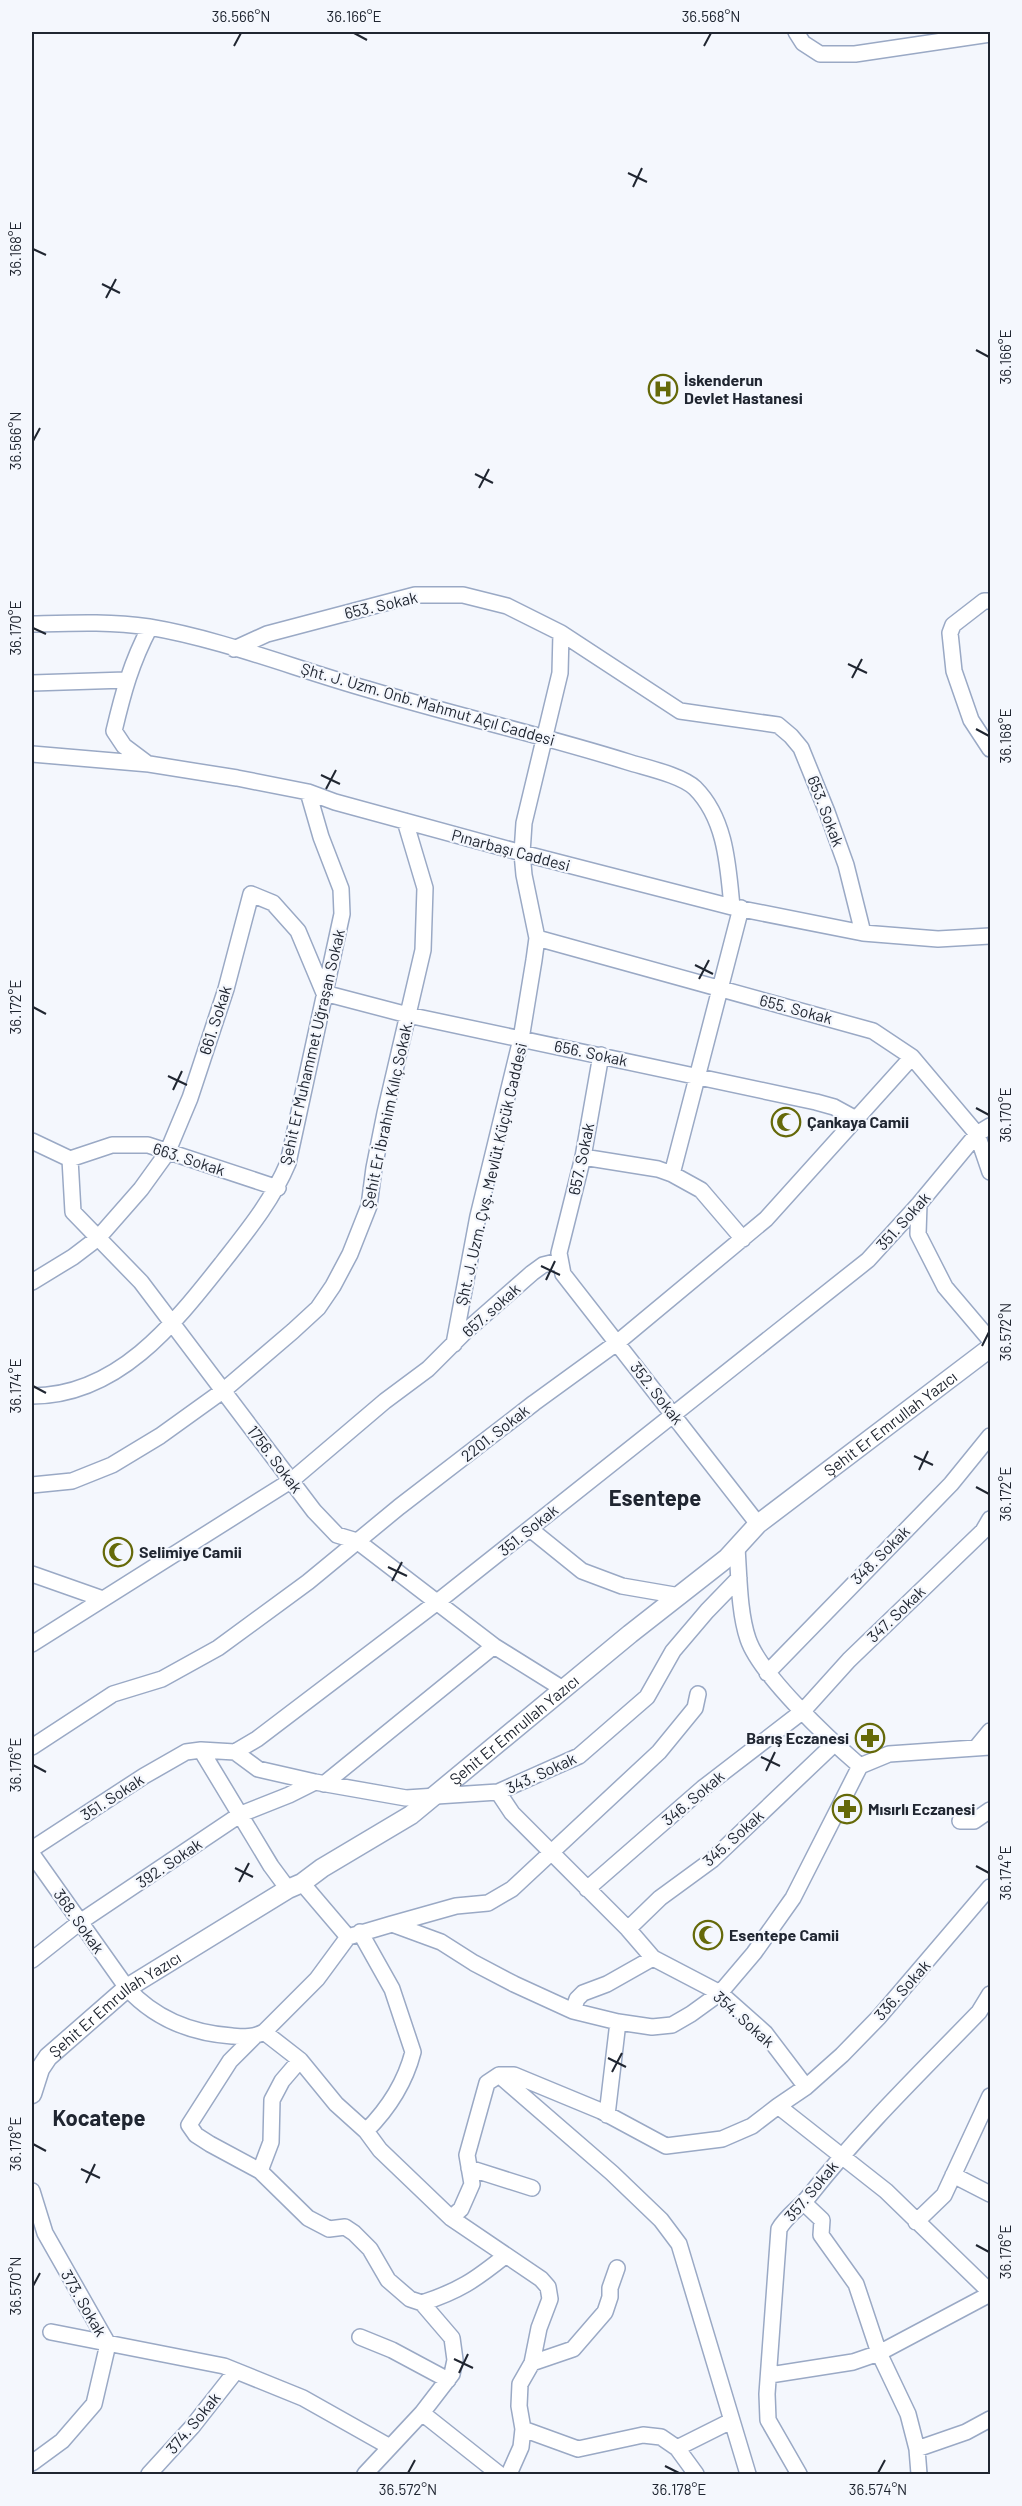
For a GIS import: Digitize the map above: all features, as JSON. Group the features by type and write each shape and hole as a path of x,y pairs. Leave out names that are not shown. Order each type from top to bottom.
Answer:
{"street":[{"path":"796,32 803,43 820,54 855,54 990,34"},
{"name":"653. Sokak","path":"234,649 267,634 415,596 463,595 507,606 561,633 680,711 778,725 801,748 846,865 863,933"},
{"path":"990,601 984,601 953,625 950,633 954,670 971,720 990,749"},
{"name":"Şht. J. Uzm. Onb. Mahmut Açıl Caddesi","path":"32,624 112,624 150,627 234,649 368,690 545,737 672,776 694,787 714,814 727,852 736,907 719,988 672,1174"},
{"path":"148,764 124,746 114,731 126,680 134,657 150,627"},
{"name":"Şht. J. Uzm. Çvş. Mevlüt Küçük Caddesi","path":"454,1344 478,1216 521,1039 537,938 524,874 522,853 524,823 560,673 561,633"},
{"path":"32,683 126,680"},
{"name":"Pınarbaşı Caddesi","path":"32,754 148,764 308,792 335,802 522,853 736,907 863,933 938,939 990,936"},
{"name":"Şehit Er Muhammet Uğraşan Sokak","path":"32,1396 52,1396 78,1390 113,1372 147,1348 172,1325 261,1213 278,1188 288,1163 342,914 341,889 321,837 308,792"},
{"name":"Şehit Er İbrahim Kılıç Sokak.","path":"32,1485 72,1481 112,1465 160,1436 224,1390 318,1308 333,1286 350,1254 369,1206 385,1113 423,950 425,888 405,821"},
{"name":"661. Sokak","path":"32,1282 98,1238 141,1189 167,1153 190,1098 226,988 251,894 273,903 298,930 324,993"},
{"name":"655. Sokak","path":"537,938 873,1030 912,1056 977,1134 990,1172"},
{"name":"656. Sokak","path":"324,993 408,1015 834,1107 856,1119"},
{"name":"657. Sokak","path":"559,1261 583,1157 601,1055"},
{"name":"2201. Sokak","path":"32,1747 113,1694 162,1679 218,1648 308,1582 534,1403 618,1342 766,1219 912,1056"},
{"name":"351. Sokak","path":"32,1849 144,1776 186,1752 201,1750 235,1752 257,1739 436,1603 868,1260 919,1204 977,1134 990,1126"},
{"path":"32,1141 70,1159"},
{"name":"663. Sokak","path":"70,1159 112,1145 148,1145 278,1188"},
{"path":"583,1157 658,1169 672,1174 701,1190 743,1239"},
{"name":"1756. Sokak","path":"70,1159 73,1212 141,1282 314,1511 337,1535 357,1541 494,1646 563,1689"},
{"path":"919,1204 918,1234 945,1287 990,1340"},
{"name":"657. sokak","path":"454,1344 532,1273 543,1265 559,1261"},
{"name":"352. Sokak","path":"559,1261 563,1274 758,1524"},
{"path":"32,1644 292,1480 385,1401 428,1370 454,1344"},
{"name":"Şehit Er Emrullah Yazıcı","path":"33,2082 48,2057 127,1988 411,1815 680,1596 737,1548 758,1524 990,1348"},
{"name":"348. Sokak","path":"767,1673 951,1484 990,1436"},
{"name":"347. Sokak","path":"803,1711 849,1660 983,1531 990,1519"},
{"path":"530,1529 582,1571 622,1586 680,1596"},
{"path":"737,1548 748,1640 767,1673 834,1744 860,1766"},
{"path":"32,1574 103,1599"},
{"name":"343. Sokak","path":"235,1752 258,1769 319,1783 406,1798 498,1792 579,1756 638,1705 647,1697 673,1651 739,1578"},
{"name":"392. Sokak","path":"32,1960 80,1922 242,1814 319,1783 494,1646"},
{"path":"365,2475 422,2413 448,2380 455,2360 452,2338 422,2303 410,2299 388,2280 370,2249 354,2233 345,2227 329,2229 308,2218 260,2170 210,2144 196,2135 189,2125 230,2061 317,1979 354,1934 456,1906 488,1903 512,1889 659,1752 695,1708 698,1694"},
{"name":"346. Sokak","path":"586,1889 703,1788 803,1711"},
{"path":"392,1924 441,1942 514,1984 573,2011 618,2022 652,2027 672,2025 720,1993 754,1953 793,1898 860,1766 889,1754 983,1747 990,1731"},
{"name":"345. Sokak","path":"628,1929 660,1898 712,1860 834,1744"},
{"path":"201,1750 242,1814 271,1866 354,1934 392,1989 413,2052 393,2099 366,2132"},
{"name":"354. Sokak","path":"498,1792 512,1813 628,1929 653,1958 720,1993 765,2033 806,2087"},
{"path":"960,1821 974,1821 990,1810"},
{"name":"368. Sokak","path":"32,1854 139,2002 173,2023 194,2031 259,2035"},
{"name":"336. Sokak","path":"806,2087 842,2055 879,2017 990,1887"},
{"path":"573,2011 577,1999 583,1993 607,1984 653,1958"},
{"name":"357. Sokak","path":"799,2475 768,2421 779,2229 786,2218 804,2203 842,2155 979,2012 990,1994"},
{"path":"607,2115 618,2022"},
{"path":"259,2035 300,2060 336,2104 366,2132 380,2150 451,2217 541,2279 548,2288 550,2300 539,2328 532,2363 520,2384 519,2406 523,2429 521,2447 509,2475"},
{"path":"260,2170 271,2142 272,2100 282,2081 300,2060"},
{"path":"451,2217 461,2210 472,2184 468,2155 487,2083 499,2075 514,2075 607,2115 666,2146 722,2139 752,2126 806,2087"},
{"path":"499,2075 612,2173 661,2220 679,2244 748,2475"},
{"path":"916,2222 944,2195 990,2096"},
{"path":"770,2375 853,2362 879,2353 990,2293 886,2191 778,2106"},
{"path":"469,2168 532,2188"},
{"path":"953,2175 990,2194"},
{"name":"373. Sokak","path":"32,2191 45,2233 108,2344 94,2404 62,2441 32,2463"},
{"path":"804,2203 822,2220 821,2235 856,2284 879,2353 908,2414 917,2449 919,2475"},
{"path":"422,2303 450,2294 472,2283 505,2256"},
{"path":"532,2363 573,2349 605,2312 617,2268"},
{"path":"51,2332 224,2366 303,2398 390,2447"},
{"path":"360,2337 392,2350 448,2380"},
{"name":"374. Sokak","path":"149,2475 192,2427 236,2371"},
{"path":"422,2413 499,2475"},
{"path":"917,2449 966,2432 990,2419"},
{"path":"677,2448 731,2421"},
{"path":"523,2429 578,2449 643,2435 661,2437 677,2448 696,2475"}],"place":[{"name":"İskenderun Devlet Hastanesi","path":"663,389"},
{"name":"Çankaya Camii","path":"786,1122"},
{"name":"Selimiye Camii","path":"118,1552"},
{"name":"Barış Eczanesi","path":"870,1738"},
{"name":"Mısırlı Eczanesi","path":"847,1809"},
{"name":"Esentepe Camii","path":"708,1935"}],"district":[{"name":"Esentepe","path":"655,1498"},
{"name":"Kocatepe","path":"99,2118"}]}
